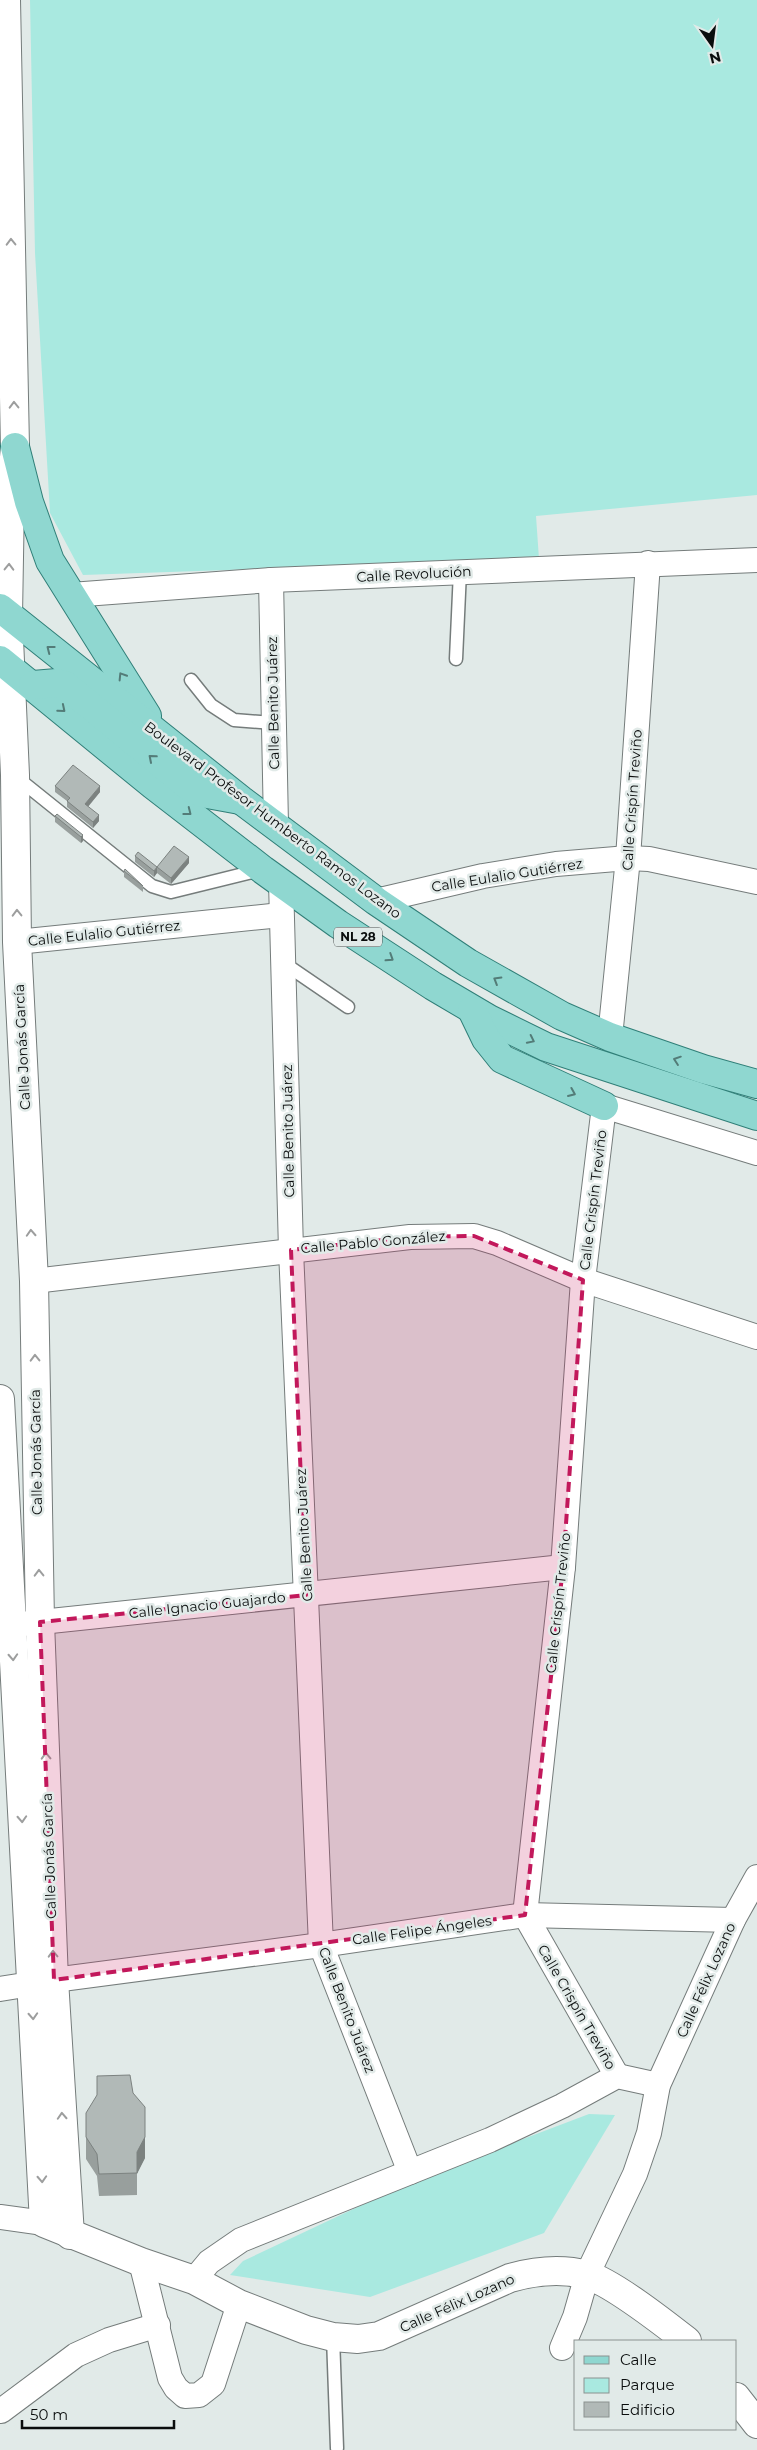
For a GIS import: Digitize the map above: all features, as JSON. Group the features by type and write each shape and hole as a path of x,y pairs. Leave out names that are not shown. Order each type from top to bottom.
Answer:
{"main road":[{"path":"15,447 41,538 50,560 157,732"},
{"name":"Boulevard Profesor Humberto Ramos Lozano","path":"4,612 241,800 376,902 468,963 562,1016 610,1037 703,1069 757,1084"},
{"name":"NL 28","path":"5,664 153,785 338,924 472,1010 546,1047 757,1116"},
{"path":"33,685 57,683 65,685 192,789 202,793 241,800"},
{"path":"279,880 337,908 355,907 376,902"},
{"path":"472,1010 486,1039 502,1060 604,1106"}],"street":[{"name":"Calle Jonás García","path":"6,0 15,447 10,499 4,612 5,664 15,775 17,942 34,1282 40,1622 44,2224"},
{"name":"Calle Revolución","path":"71,596 271,580 757,560"},
{"name":"Calle Crispín Treviño","path":"610,1037 628,858 648,563"},
{"name":"Calle Benito Juárez","path":"271,580 276,825"},
{"name":"Calle Eulalio Gutiérrez","path":"376,902 483,876 556,864 628,858 649,859 757,882"},
{"name":"Calle Benito Juárez","path":"279,880 285,964 291,1250 321,1945 410,2172"},
{"name":"Calle Eulalio Gutiérrez","path":"17,942 281,915"},
{"path":"703,1069 757,1069"},
{"name":"Calle Crispín Treviño","path":"604,1106 583,1280 563,1567 525,1915 616,2076"},
{"path":"604,1106 757,1153"},
{"name":"Calle Pablo González","path":"34,1282 410,1237 474,1236 497,1243 583,1280 757,1337"},
{"name":"Calle Jonás García","path":"0,1399 5,1626 70,2235"},
{"name":"Calle Ignacio Guajardo","path":"5,1626 563,1567"},
{"name":"Calle Félix Lozano","path":"0,2217 44,2224 141,2262 194,2280 239,2304 306,2330 334,2337 358,2339 379,2336 431,2315 485,2288 531,2272 550,2271 587,2275 635,2174 649,2133 658,2085 733,1920 757,1877"},
{"name":"Calle Felipe Ángeles","path":"0,1989 525,1915 733,1920"},
{"path":"194,2280 209,2262 241,2240 525,2124 616,2076 658,2085"},
{"path":"141,2262 170,2378 176,2388 185,2396 191,2397 206,2391 213,2384 239,2304"},
{"path":"562,2348 575,2317 587,2275 607,2285 686,2340"},
{"path":"1,2411 76,2355 109,2340 158,2325"},
{"path":"737,2397 757,2424"}],"lane":[{"path":"456,658 460,572"},
{"path":"191,680 211,705 234,720 273,723"},
{"path":"15,775 152,886 162,890 171,892 279,880"},
{"path":"285,964 348,1007"},
{"path":"334,2337 337,2448"}],"highlighted area":[{"path":"474,1236 583,1280 563,1567 525,1915 54,1980 40,1622 306,1595 291,1250 410,1237"}],"green space":[{"path":"30,0 757,0 757,495 536,516 539,559 83,575 50,513 35,253"},
{"path":"589,2114 615,2115 544,2233 370,2297 230,2275 243,2261 415,2180"}],"building":[{"path":"73,765 100,786 85,804 99,815 93,822 67,801 70,798 55,786"},
{"path":"57,814 83,835 81,837 55,816"},
{"path":"174,846 189,857 171,878 157,867"},
{"path":"138,852 157,867 154,871 135,856"},
{"path":"125,869 143,886 124,871"},
{"path":"130,2075 133,2093 145,2107 145,2137 137,2152 137,2173 99,2174 97,2154 86,2137 86,2113 97,2095 97,2076"}]}
